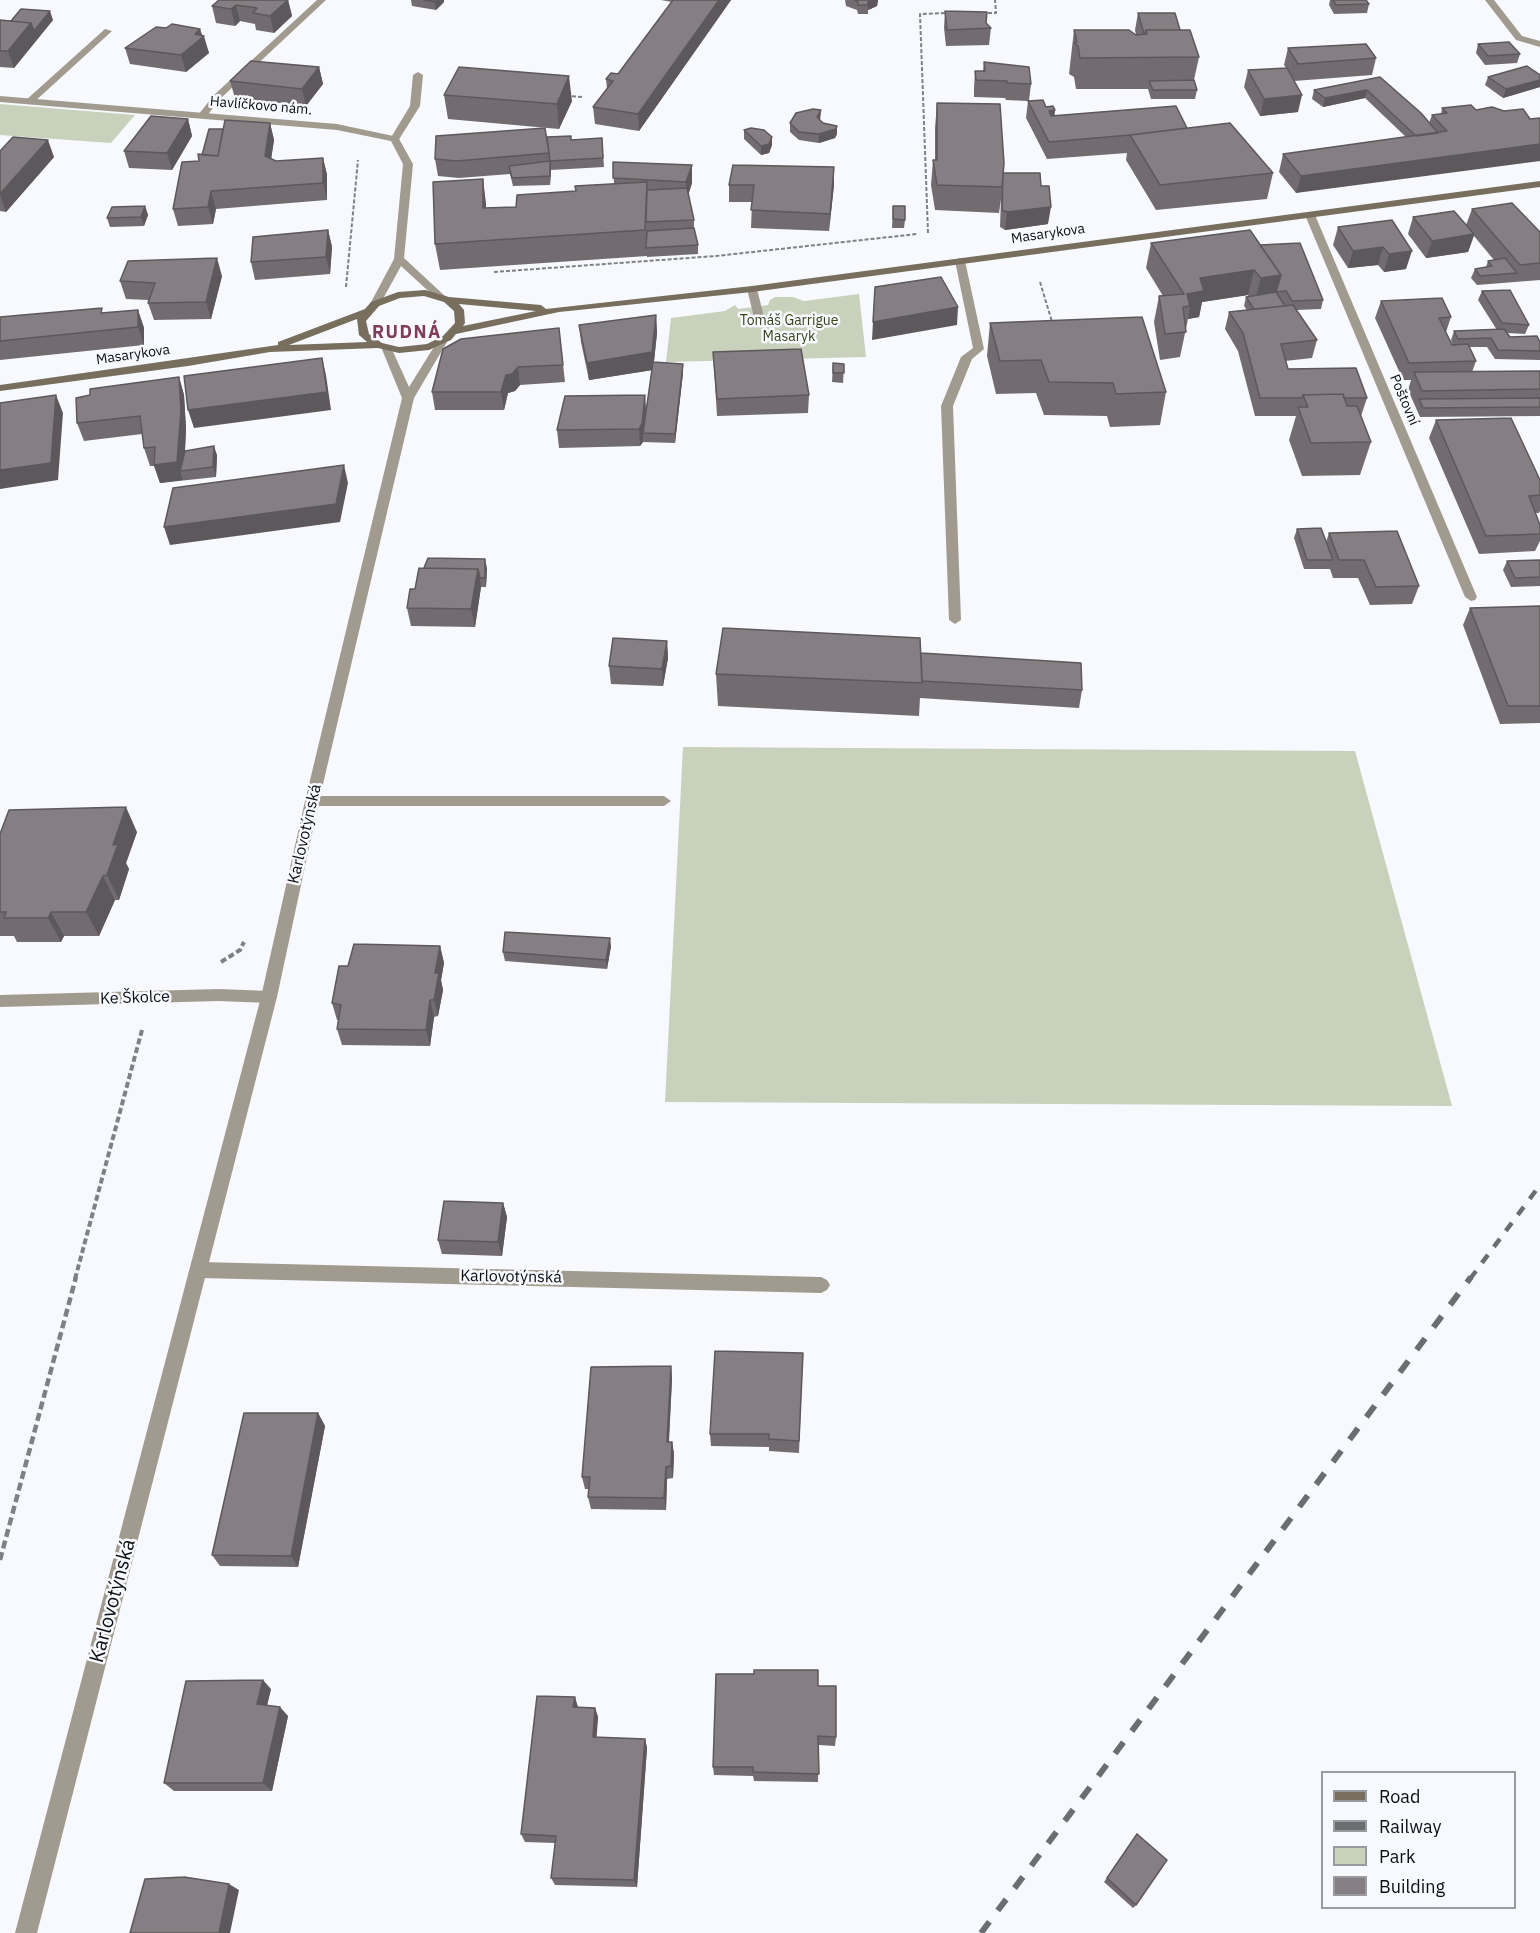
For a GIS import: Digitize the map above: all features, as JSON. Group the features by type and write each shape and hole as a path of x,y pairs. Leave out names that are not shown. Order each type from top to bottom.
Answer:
{"main road":[{"name":"Masarykova","path":"559,309 752,289 1540,184"},
{"path":"270,349 407,294 559,309"},
{"path":"270,349 382,346 414,349 441,342 455,331 460,323 460,314 444,298"},
{"path":"370,308 361,321 362,330 368,339 382,346"},
{"path":"455,331 559,309"},
{"name":"Masarykova","path":"0,388 188,363 270,349"}],"street":[{"path":"203,115 217,97 322,0"},
{"path":"1489,0 1519,38 1540,44"},
{"path":"29,102 108,31"},
{"path":"370,308 399,259 408,164 394,139 415,106 418,75"},
{"name":"Havlíčkovo nám.","path":"0,99 337,127 394,139"},
{"name":"Poštovní","path":"1310,215 1471,597"},
{"path":"399,259 444,298"},
{"path":"955,620 947,405 967,357 979,349 960,261"},
{"path":"752,289 759,318"},
{"name":"Karlovotýnská","path":"26,1933 200,1270 269,997 312,801 408,398 441,342"},
{"path":"382,346 408,398"},
{"path":"312,801 664,801"},
{"name":"Ke Školce","path":"0,1001 219,995 269,997"},
{"name":"Karlovotýnská","path":"200,1270 821,1285"}],"path":[{"path":"974,13 996,13 995,0"},
{"path":"489,272 716,256 928,233 920,14 952,13"},
{"path":"561,96 583,97"},
{"path":"342,295 348,282 358,152"},
{"path":"1040,282 1054,327"},
{"path":"0,1560 151,998"}],"green space":[{"path":"0,104 135,115 111,143 0,135"},
{"name":"Tomáš Garrigue Masaryk","path":"859,294 866,357 666,362 671,318 725,311 735,305 738,309 768,305 775,297 793,297 804,301"},
{"path":"683,747 1355,751 1452,1106 665,1102"}],"building":[{"path":"219,0 288,0 270,16 253,13 257,8 236,5 231,9 212,6"},
{"path":"673,0 719,0 638,114 593,107 613,81 606,79 611,73 618,74"},
{"path":"854,0 871,0 868,5 858,5 858,2"},
{"path":"1333,0 1366,0 1369,4 1336,5"},
{"path":"21,9 50,11 34,31 31,23 11,21"},
{"path":"945,11 987,12 986,23 991,28 947,30"},
{"path":"1138,13 1175,13 1180,30 1146,30 1144,34"},
{"path":"0,20 31,23 8,51 0,51"},
{"path":"172,24 200,29 195,34 204,36 181,55 125,48 156,27 166,28"},
{"path":"1074,30 1129,30 1136,35 1147,34 1146,30 1190,30 1199,57 1080,58 1078,46 1074,43 1077,42"},
{"path":"1509,42 1520,54 1488,56 1478,44"},
{"path":"1366,44 1376,58 1298,64 1288,48"},
{"path":"251,61 319,67 302,89 230,81"},
{"path":"984,62 1029,67 1031,84 976,80 975,71 985,71"},
{"path":"1527,66 1540,75 1540,80 1506,89 1488,77"},
{"path":"459,67 569,76 557,104 444,95"},
{"path":"1287,68 1302,95 1264,99 1248,70"},
{"path":"1380,77 1421,113 1438,133 1416,136 1367,90 1325,98 1314,90"},
{"path":"1194,80 1197,90 1153,90 1149,81"},
{"path":"1043,100 1046,107 1053,106 1055,110 1049,111 1051,116 1176,106 1187,128 1049,142 1028,101"},
{"path":"937,103 1000,104 1004,163 1002,187 937,185 933,160 937,160"},
{"path":"1471,105 1476,110 1492,107 1504,111 1523,109 1530,119 1540,118 1540,144 1301,176 1283,154 1447,131 1432,115 1447,113 1442,108"},
{"path":"813,109 821,110 817,117 823,123 837,126 836,129 819,134 799,132 790,123 796,113"},
{"path":"151,116 188,119 167,153 124,151"},
{"path":"225,120 270,123 265,156 276,161 323,158 323,183 211,191 208,207 173,209 182,162 199,161 198,154 218,156"},
{"path":"1230,123 1273,173 1160,185 1130,135"},
{"path":"545,128 549,153 457,161 435,159 436,136"},
{"path":"751,128 764,130 772,137 769,144 761,146 744,130"},
{"path":"209,129 223,129 218,156 202,155"},
{"path":"571,136 571,140 602,138 603,158 550,161 547,137"},
{"path":"13,137 48,140 0,194 0,151"},
{"path":"550,161 550,176 512,178 509,166"},
{"path":"613,162 692,165 686,182 613,178"},
{"path":"733,165 834,167 830,214 751,210 754,185 729,185"},
{"path":"1003,173 1040,173 1041,186 1049,186 1051,207 1007,212 1002,210"},
{"path":"483,179 483,208 516,207 517,195 576,191 575,186 647,182 645,230 435,244 433,182"},
{"path":"687,188 694,220 646,222 647,190"},
{"path":"1512,203 1540,232 1540,263 1520,265 1472,209"},
{"path":"145,206 141,217 107,218 112,207"},
{"path":"893,206 905,206 905,220 893,219"},
{"path":"1454,211 1474,234 1432,241 1413,217"},
{"path":"1392,220 1412,251 1389,254 1383,247 1353,251 1338,227"},
{"path":"694,228 698,245 646,248 647,231"},
{"path":"328,230 326,257 251,262 253,237"},
{"path":"1250,230 1281,275 1261,278 1254,270 1200,278 1204,291 1187,294 1190,306 1183,307 1186,332 1165,334 1159,296 1184,294 1151,243"},
{"path":"1300,243 1323,300 1292,301 1286,291 1276,292 1281,275 1260,245"},
{"path":"217,258 206,302 148,303 155,283 120,281 128,261"},
{"path":"1505,258 1517,273 1480,276 1475,269 1492,266 1488,261"},
{"path":"941,277 958,307 873,322 875,287"},
{"path":"1510,290 1529,325 1502,323 1482,291"},
{"path":"1276,292 1285,306 1254,309 1246,297"},
{"path":"1442,298 1451,317 1439,318 1452,345 1468,344 1476,361 1409,363 1381,301"},
{"path":"1293,305 1317,340 1281,344 1288,369 1356,368 1367,398 1344,398 1343,394 1303,395 1302,398 1260,398 1243,333 1229,312"},
{"path":"102,308 101,313 138,310 138,327 0,341 0,317"},
{"path":"656,315 652,352 587,363 579,325"},
{"path":"1142,317 1166,392 1116,394 1113,383 1049,382 1041,360 1000,361 990,323"},
{"path":"559,328 563,365 518,367 512,374 506,375 501,392 432,392 443,349 461,339"},
{"path":"1504,329 1510,337 1537,336 1540,351 1498,350 1491,338 1458,339 1454,331"},
{"path":"801,349 809,395 717,399 713,352"},
{"path":"322,358 327,392 188,410 184,376"},
{"path":"653,362 683,364 675,434 643,433"},
{"path":"833,363 844,364 844,373 833,373"},
{"path":"1540,371 1540,389 1422,391 1414,372"},
{"path":"179,377 181,411 177,462 154,465 155,447 144,448 140,416 77,423 76,398 90,395 90,389"},
{"path":"1343,394 1347,406 1357,406 1371,442 1311,443 1298,407 1308,407 1303,395"},
{"path":"56,395 51,463 0,470 0,403"},
{"path":"645,395 642,424 639,429 557,430 565,396"},
{"path":"1540,398 1540,407 1423,408 1419,399"},
{"path":"1511,418 1540,480 1540,495 1529,496 1540,525 1540,534 1486,536 1436,420"},
{"path":"214,446 213,467 180,471 185,451"},
{"path":"344,465 336,504 164,527 173,488"},
{"path":"1321,528 1333,560 1307,560 1297,529"},
{"path":"1397,531 1419,586 1376,587 1364,560 1339,560 1329,533"},
{"path":"428,558 485,559 485,578 480,578 478,569 424,568"},
{"path":"1540,560 1540,577 1515,578 1507,561"},
{"path":"419,568 478,569 471,609 407,608 410,589 415,589"},
{"path":"1540,606 1540,706 1508,706 1470,608"},
{"path":"723,628 920,638 922,683 716,674"},
{"path":"613,638 667,641 662,669 609,666"},
{"path":"921,653 1081,663 1082,690 922,681"},
{"path":"126,807 113,845 118,844 107,875 103,876 86,912 51,912 48,918 4,918 6,912 0,912 0,834 9,810"},
{"path":"505,932 610,938 606,960 503,952"},
{"path":"354,944 440,946 435,973 439,973 434,1000 430,1000 426,1030 337,1029 341,1005 332,1003 339,966 348,966"},
{"path":"444,1201 503,1203 498,1242 438,1240"},
{"path":"715,1351 803,1353 799,1441 769,1439 769,1434 710,1434"},
{"path":"671,1366 667,1442 672,1442 671,1466 666,1467 664,1498 588,1497 590,1477 582,1477 591,1367"},
{"path":"244,1413 318,1413 291,1556 212,1555"},
{"path":"754,1670 818,1670 818,1686 836,1686 836,1737 818,1736 819,1774 753,1772 753,1767 713,1767 716,1674 754,1674"},
{"path":"263,1680 257,1704 280,1707 263,1783 164,1783 186,1681"},
{"path":"537,1696 575,1697 573,1707 595,1708 593,1737 645,1739 634,1880 551,1878 556,1836 521,1834"},
{"path":"1137,1834 1167,1860 1136,1905 1107,1878"},
{"path":"184,1877 229,1884 219,1933 130,1933 145,1879"}],"railway":[{"path":"1470,1279 1540,1185"},
{"path":"981,1933 1471,1277"}],"district":[{"name":"RUDNÁ","path":"407,333"}]}
